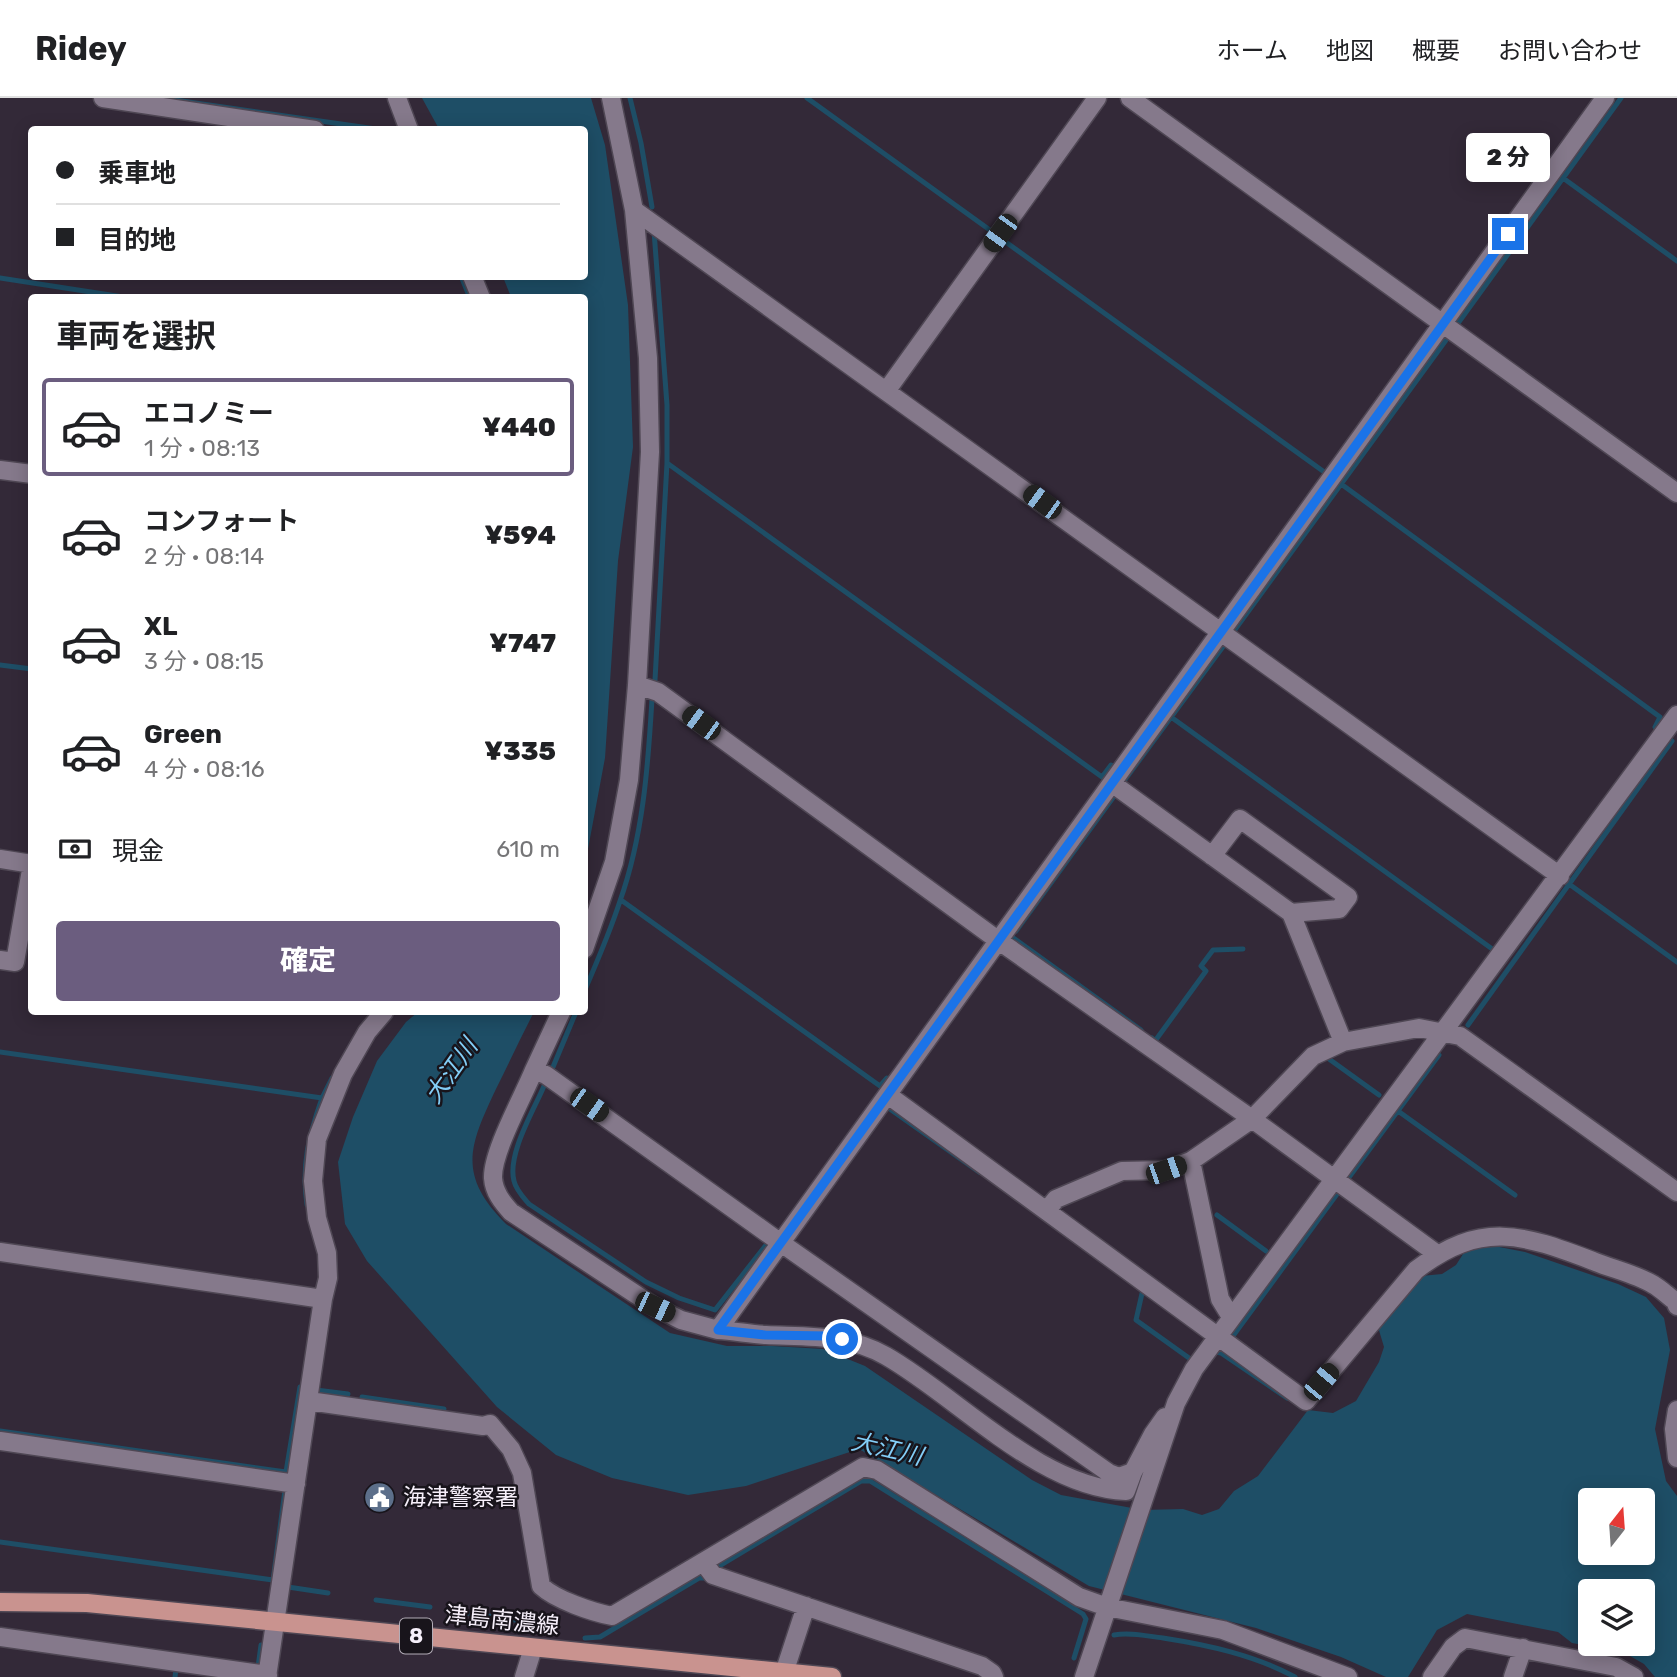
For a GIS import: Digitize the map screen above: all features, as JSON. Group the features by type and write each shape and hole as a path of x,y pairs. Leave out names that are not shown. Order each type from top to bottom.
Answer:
{"main road":[{"name":"津島南濃線","path":"0,1602 87,1603 780,1674 832,1677"}],"street":[{"path":"103,98 288,126"},
{"path":"397,98 408,126"},
{"path":"588,940 614,862 624,813 637,685 650,453 648,358 634,210 611,98"},
{"path":"887,390 1097,98"},
{"path":"1130,98 1677,493"},
{"path":"718,1330 1605,98"},
{"path":"634,210 1560,876"},
{"path":"0,470 28,474"},
{"path":"637,685 658,692 999,942 1252,1119 1437,1254"},
{"path":"560,1015 498,1152 493,1181 502,1202 511,1212 655,1307 681,1320 718,1330 765,1335 828,1336 856,1343 885,1355 1017,1447 1058,1472 1093,1487 1126,1491 1153,1434 1176,1403 1194,1369 1217,1336 1675,723"},
{"path":"1113,784 1291,913 1343,1042"},
{"path":"1212,856 1240,819 1348,897 1339,909 1291,913"},
{"path":"0,859 28,863"},
{"path":"0,960 15,962 28,887"},
{"path":"0,1637 268,1676 328,1278 327,1253 317,1218 313,1181 317,1139 343,1074 367,1032 381,1015"},
{"path":"1047,1210 1056,1199 1122,1171 1166,1170 1191,1161 1252,1119 1313,1056 1343,1042 1419,1028 1460,1036 1677,1192"},
{"path":"534,1070 546,1075 780,1243 1109,1473 1119,1477 1133,1472"},
{"path":"888,1095 1306,1401 1416,1270 1452,1246 1487,1237 1527,1239 1552,1246 1653,1284 1675,1301 1677,1306"},
{"path":"1191,1161 1220,1300 1231,1317"},
{"path":"0,1252 323,1299"},
{"path":"309,1401 483,1426 490,1424 511,1449 522,1473 541,1586 549,1593 602,1614 612,1616 863,1467 877,1470 1079,1597 1223,1630 1348,1677"},
{"path":"1084,1677 1176,1403"},
{"path":"1677,1410 1674,1429 1677,1458"},
{"path":"0,1441 296,1484"},
{"path":"704,1563 713,1575 982,1666 994,1677"},
{"path":"780,1674 806,1606"},
{"path":"1432,1677 1453,1647 1465,1638 1616,1667 1634,1677"},
{"path":"524,1677 533,1648"},
{"path":"1513,1677 1523,1648"}],"water":[{"path":"422,98 591,98 605,145 628,305 633,447 618,561 605,758 588,849 588,294 510,294 504,280 588,280 588,126 437,126"},
{"name":"大江川","path":"414,1015 533,1015 487,1109 474,1144 474,1175 480,1190 506,1224 670,1333 727,1346 823,1349 865,1366 1032,1480 1061,1495 1143,1510 1183,1509 1202,1515 1219,1509 1234,1491 1258,1476 1308,1410 1333,1413 1356,1401 1379,1362 1384,1347 1378,1327 1421,1276 1442,1274 1456,1265 1465,1251 1484,1244 1525,1252 1618,1284 1646,1297 1664,1318 1670,1350 1655,1429 1666,1481 1677,1496 1677,1677 1655,1677 1644,1664 1630,1656 1655,1656 1655,1579 1578,1579 1578,1644 1572,1643 1558,1632 1467,1614 1437,1630 1408,1677 1386,1677 1341,1657 1256,1628 1089,1586 859,1449 746,1486 688,1495 612,1478 556,1455 497,1407 367,1261 345,1224 338,1162 353,1117 377,1061 406,1022"}],"waterway":[{"path":"161,98 355,126"},
{"path":"630,98 652,207"},
{"path":"807,98 994,233"},
{"path":"1456,326 1621,98"},
{"path":"1563,178 1677,261"},
{"path":"654,231 667,405 667,463 655,680"},
{"path":"1003,240 1327,474"},
{"path":"0,278 104,294"},
{"path":"463,280 468,294"},
{"path":"1234,631 1449,336"},
{"path":"667,463 1102,777 1111,765 1116,767"},
{"path":"1337,481 1660,717 1655,727 1658,730"},
{"path":"1124,781 1225,644"},
{"path":"0,665 28,668"},
{"path":"588,983 616,913 634,852 646,776 652,699"},
{"path":"1171,717 1495,951"},
{"path":"1468,1025 1672,741 1669,738"},
{"path":"1016,931 1115,795"},
{"path":"1569,884 1677,962"},
{"path":"621,900 880,1086 887,1078 890,1080"},
{"path":"1012,937 1141,1030"},
{"path":"1152,1038 1155,1041 1206,971 1201,966 1213,950 1243,949"},
{"path":"553,1067 575,1015"},
{"path":"0,1052 322,1098 307,1150 307,1205"},
{"path":"1347,1180 1439,1055"},
{"path":"1329,1059 1379,1095"},
{"path":"322,1098 332,1078"},
{"path":"544,1086 514,1158 515,1184 529,1204 646,1282 679,1298 715,1310 766,1245 768,1246"},
{"path":"887,1107 979,1172"},
{"path":"1398,1111 1515,1195"},
{"path":"1230,1340 1340,1190"},
{"path":"1217,1215 1266,1251"},
{"path":"1141,1288 1143,1289 1136,1320 1189,1358"},
{"path":"1216,1352 1287,1398"},
{"path":"0,1431 286,1472 300,1387 303,1388"},
{"path":"316,1390 348,1394"},
{"path":"362,1397 444,1409"},
{"path":"717,1571 719,1566 861,1481 870,1481 1083,1614 1086,1619 1074,1658"},
{"path":"0,1542 273,1580 285,1490"},
{"path":"585,1638 600,1637 699,1578 709,1578"},
{"path":"288,1587 328,1593"},
{"path":"376,1600 430,1607"},
{"path":"447,1610 529,1622"},
{"path":"1114,1635 1144,1635 1214,1648 1247,1657 1295,1677"},
{"path":"258,1667 261,1645"},
{"path":"173,1668 176,1669 175,1677"}],"place":[{"name":"海津警察署","path":"380,1497"}],"route":[{"path":"842,1339 718,1330 1508,234"}]}
